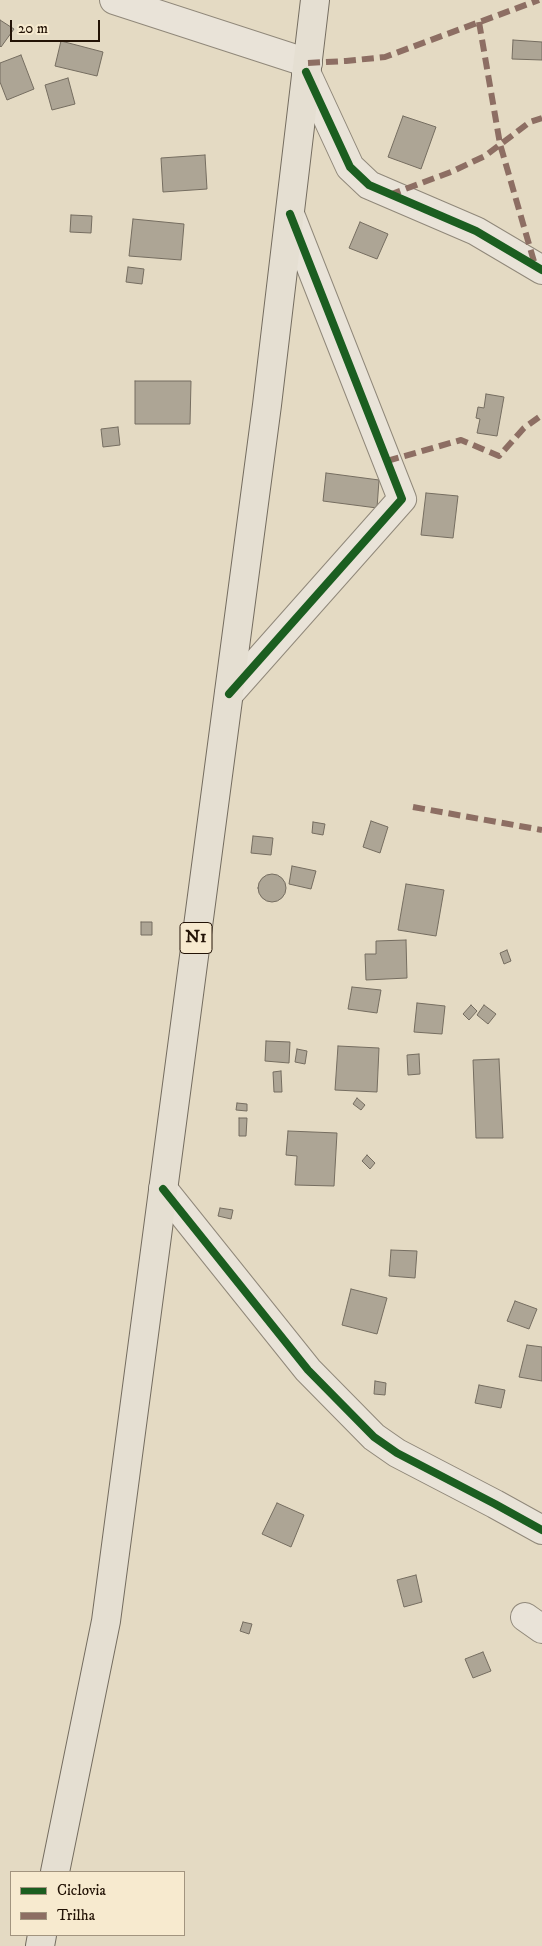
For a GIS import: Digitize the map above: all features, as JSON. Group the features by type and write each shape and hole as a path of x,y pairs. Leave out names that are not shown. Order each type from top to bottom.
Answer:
{"highway":[{"name":"N1","path":"55,1871 106,1621 267,404 315,0"}],"street":[{"path":"114,0 307,68 350,167 369,185 476,231 542,270"},
{"path":"229,694 402,499 290,214"},
{"path":"163,1189 308,1370 374,1437 397,1454 542,1530"}],"building":[{"path":"0,20 14,29 1,47 0,46"},
{"path":"513,40 542,42 542,60 512,59"},
{"path":"61,41 103,52 97,76 55,66"},
{"path":"21,55 34,89 7,100 0,82 0,63"},
{"path":"68,78 75,104 52,110 45,85"},
{"path":"403,116 436,127 421,169 388,157"},
{"path":"205,155 207,189 163,192 161,158"},
{"path":"71,215 92,216 91,233 70,232"},
{"path":"133,219 184,224 181,260 129,256"},
{"path":"360,222 388,234 377,259 349,248"},
{"path":"128,267 144,269 142,284 126,282"},
{"path":"135,381 191,381 190,424 135,424"},
{"path":"486,394 504,397 497,436 477,433 480,419 476,418 478,407 484,408"},
{"path":"118,427 120,445 103,447 101,429"},
{"path":"326,473 379,480 377,508 323,501"},
{"path":"426,493 458,496 453,538 421,535"},
{"path":"371,821 388,827 380,853 363,847"},
{"path":"313,822 325,824 323,835 312,833"},
{"path":"253,836 273,838 271,855 251,853"},
{"path":"292,866 316,871 311,889 289,884"},
{"path":"272,874 282,878 286,888 282,898 272,902 262,898 258,888 262,878"},
{"path":"406,884 444,890 436,936 398,930"},
{"path":"141,922 152,922 152,935 141,935"},
{"path":"406,940 407,978 366,980 365,954 376,954 376,941"},
{"path":"507,950 511,961 504,964 500,953"},
{"path":"352,987 381,990 377,1013 348,1009"},
{"path":"417,1003 445,1006 442,1034 414,1032"},
{"path":"471,1005 477,1011 469,1020 463,1014"},
{"path":"484,1005 496,1014 488,1024 477,1015"},
{"path":"266,1041 290,1042 289,1063 265,1061"},
{"path":"338,1046 379,1048 377,1092 335,1090"},
{"path":"297,1049 307,1051 305,1064 295,1062"},
{"path":"419,1054 420,1074 408,1075 407,1055"},
{"path":"499,1059 503,1138 476,1138 473,1060"},
{"path":"281,1071 282,1092 274,1092 273,1072"},
{"path":"357,1098 365,1105 361,1110 353,1104"},
{"path":"237,1103 247,1104 247,1111 236,1110"},
{"path":"239,1118 247,1118 246,1136 239,1136"},
{"path":"288,1131 337,1133 334,1186 295,1185 297,1156 286,1155"},
{"path":"367,1155 375,1163 370,1169 362,1161"},
{"path":"220,1208 233,1210 231,1219 218,1216"},
{"path":"391,1250 417,1251 415,1278 389,1276"},
{"path":"351,1289 387,1298 377,1334 342,1325"},
{"path":"515,1301 537,1309 529,1329 507,1321"},
{"path":"527,1345 542,1347 542,1381 519,1377"},
{"path":"375,1381 386,1383 385,1395 374,1394"},
{"path":"479,1385 505,1390 501,1408 475,1403"},
{"path":"277,1503 304,1515 291,1547 262,1534"},
{"path":"416,1575 422,1602 404,1607 397,1580"},
{"path":"243,1622 252,1624 249,1634 240,1631"},
{"path":"483,1652 491,1671 473,1678 465,1659"}],"marked path":[{"path":"308,63 385,57 539,0"},
{"path":"479,22 500,144 535,265"},
{"path":"389,195 451,172 485,156 530,122 542,118"},
{"path":"387,461 461,440 499,456 524,428 542,415"},
{"path":"413,807 542,830"}],"cycle path":[{"path":"306,72 350,167 369,185 476,231 542,270"},
{"path":"229,694 402,499 290,214"},
{"path":"163,1189 308,1370 374,1437 397,1453 542,1530"}]}
